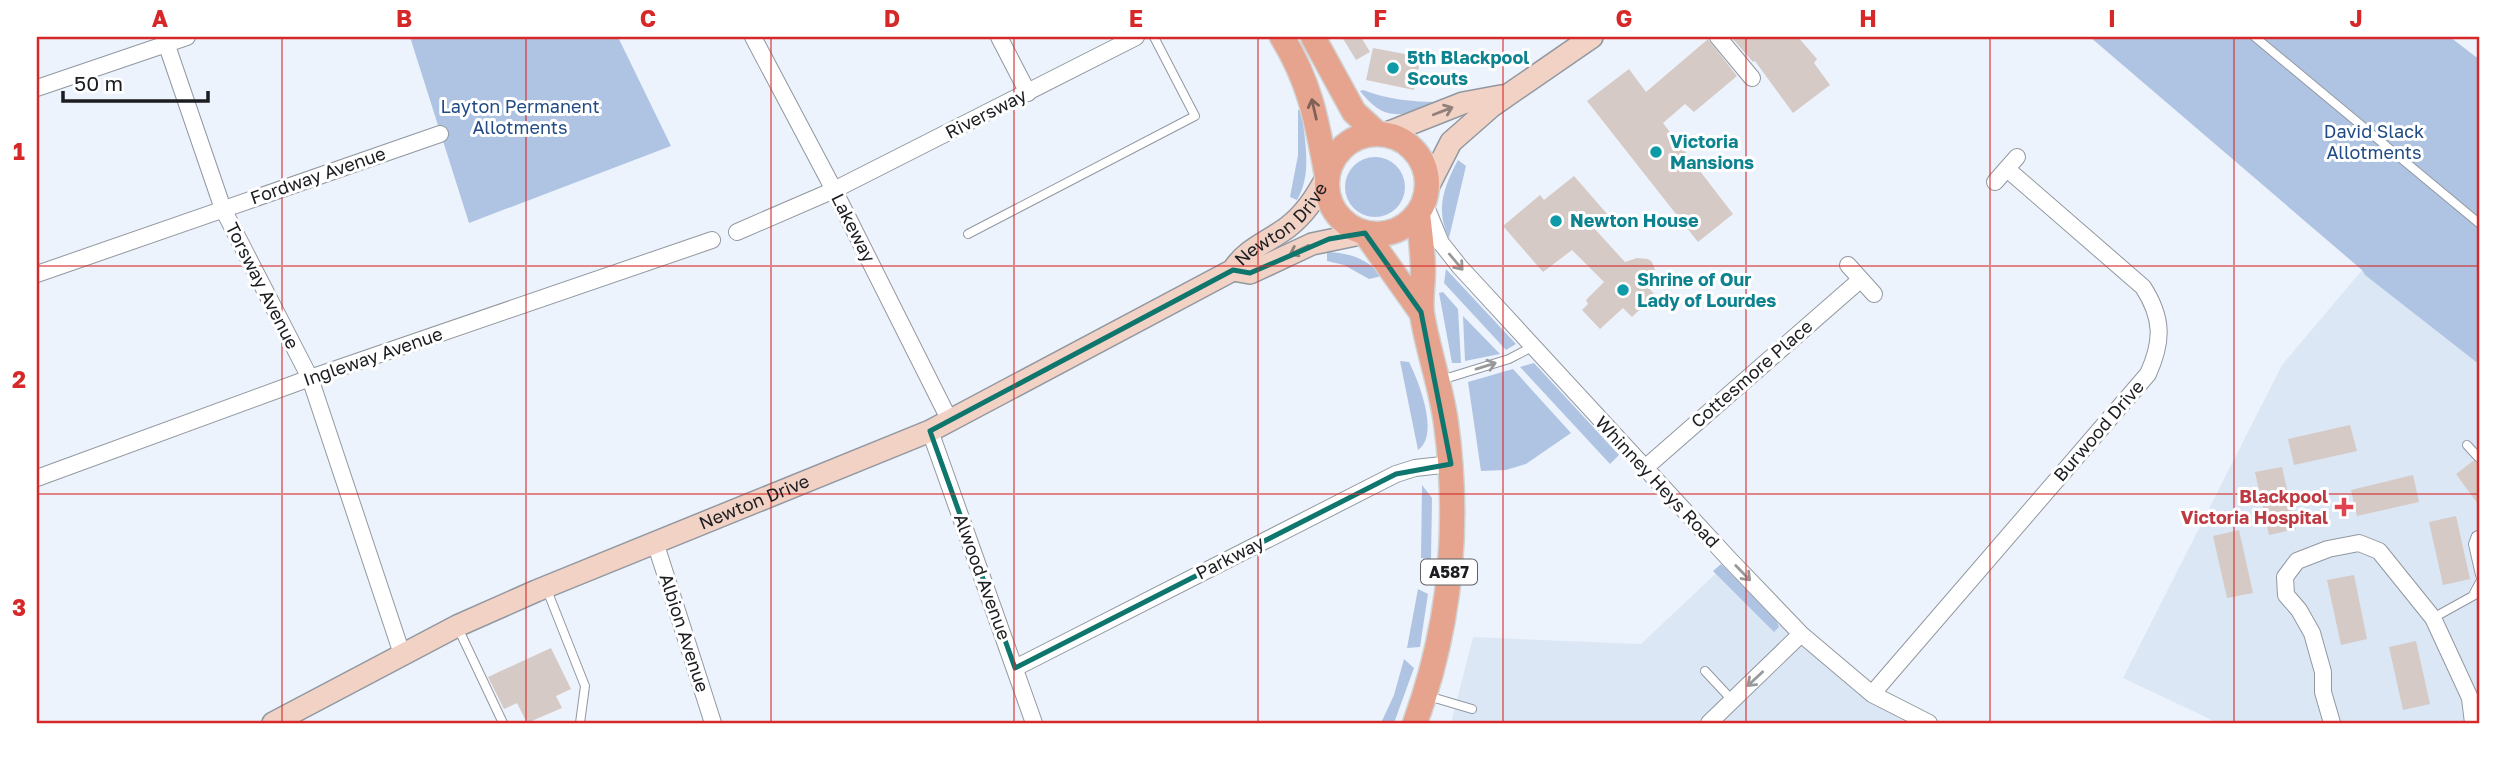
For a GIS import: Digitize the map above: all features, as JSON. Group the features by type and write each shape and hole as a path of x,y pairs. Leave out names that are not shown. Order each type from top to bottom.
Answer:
{"main road":[{"path":"1282,37 1312,98 1327,176 1328,196 1333,209 1349,226 1365,233 1390,233 1412,220 1451,142 1507,95 1592,37"},
{"path":"1313,37 1354,112 1380,134 1403,141 1416,153 1425,171 1423,202"},
{"path":"1327,176 1331,164 1344,146 1365,136 1380,134 1463,103 1507,95"},
{"name":"Newton Drive","path":"272,723 457,626 950,421 1233,270 1241,257 1289,226 1316,199 1327,176"},
{"name":"A587","path":"1415,723 1425,695 1447,598 1453,530 1451,464 1438,380 1421,312 1423,202"},
{"name":"Newton Drive","path":"1233,270 1250,273 1312,244 1365,233"},
{"name":"A587","path":"1365,233 1421,312"}],"street":[{"path":"37,88 165,40 187,37"},
{"name":"Lakeway","path":"753,37 834,190 950,421"},
{"path":"999,37 1028,93"},
{"name":"Riversway","path":"834,190 1136,37"},
{"path":"1718,37 1752,78"},
{"name":"Torsway Avenue","path":"165,40 223,209 310,378 402,654"},
{"name":"Fordway Avenue","path":"37,274 440,134"},
{"name":"Burwood Drive","path":"1872,694 2148,374 2155,357 2159,340 2158,321 2153,303 2143,287 2012,163 1995,181"},
{"path":"737,232 834,190"},
{"name":"Whinney Heys Road","path":"1423,202 1441,243 1532,348 1801,634 1872,694 1929,723"},
{"name":"Ingleway Avenue","path":"37,478 310,378 712,240"},
{"path":"1848,265 1874,294"},
{"name":"Cottesmore Place","path":"1645,468 1860,280"},
{"name":"Alwood Avenue","path":"930,431 1034,723"},
{"name":"Parkway","path":"1015,667 1396,474 1415,468 1451,464"},
{"name":"Albion Avenue","path":"655,542 713,723"},
{"path":"2332,723 2323,692 2323,673 2312,634 2299,610 2286,595 2285,577 2297,561 2328,549 2359,543 2379,551 2433,618 2470,698 2473,723"},
{"path":"1709,723 1801,634"}],"lane":[{"path":"968,234 1195,116 1154,37"},
{"path":"2255,37 2480,224"},
{"path":"1438,380 1509,359 1532,348"},
{"path":"2467,445 2477,457"},
{"path":"2480,534 2476,536 2473,544 2480,575"},
{"path":"2433,618 2477,594 2480,582"},
{"path":"546,587 585,686 580,723"},
{"path":"457,626 503,723"},
{"path":"1705,671 1732,700"},
{"path":"1425,695 1472,709"}],"highlighted area":[{"path":"1365,233 1421,312 1451,464 1396,474 1015,668 930,431 1233,270 1250,273 1329,239"}],"shaded area":[{"name":"Blackpool Victoria Hospital","path":"2362,270 2480,365 2480,723 2218,723 2123,678 2282,365"},
{"path":"1730,560 1822,653 1929,723 1451,723 1473,637 1641,644"}],"green space":[{"name":"Layton Permanent Allotments","path":"410,37 618,37 671,146 469,223"},
{"name":"David Slack Allotments","path":"2090,37 2450,37 2480,60 2480,365 2365,275"},
{"path":"1360,91 1381,96 1437,102 1439,105 1405,113 1387,113 1370,102"},
{"path":"1298,110 1302,110 1306,168 1302,190 1297,200 1290,197 1298,155"},
{"path":"1369,157 1381,157 1400,170 1405,187 1403,199 1392,212 1381,217 1369,217 1350,204 1345,193 1345,181 1358,162"},
{"path":"1458,160 1466,166 1449,238 1443,218 1443,198"},
{"path":"1327,252 1357,258 1382,276 1369,279 1344,265 1327,261"},
{"path":"1446,269 1516,344 1506,350 1444,283"},
{"path":"1443,292 1458,309 1461,363 1452,363 1439,293"},
{"path":"1463,316 1500,354 1465,361"},
{"path":"1400,361 1409,362 1426,408 1427,433 1418,450"},
{"path":"1534,363 1619,455 1610,464 1520,367"},
{"path":"1513,369 1571,433 1526,464 1506,470 1481,471 1468,382"},
{"path":"1422,485 1432,498 1431,560 1421,558"},
{"path":"1721,564 1776,620 1779,627 1774,632 1713,571"},
{"path":"1418,589 1428,594 1420,647 1407,648"},
{"path":"1404,659 1414,668 1394,723 1381,723 1394,695"}],"building":[{"path":"1342,37 1361,37 1370,52 1356,60"},
{"name":"Victoria Mansions","path":"1731,37 1798,37 1817,59 1814,63 1830,85 1793,113 1755,61 1753,62"},
{"name":"Victoria Mansions","path":"1708,39 1737,76 1694,112 1685,104 1663,123 1733,214 1698,242 1587,101 1629,69 1646,92"},
{"name":"5th Blackpool Scouts","path":"1373,48 1421,57 1414,90 1366,80"},
{"path":"1574,176 1608,215 1593,227 1625,262 1637,258 1648,259 1655,270 1646,285 1655,295 1632,317 1623,308 1600,329 1582,310 1588,304 1586,300 1604,282 1572,250 1543,272 1503,226 1540,195 1544,200"},
{"path":"2350,425 2357,451 2294,465 2288,439"},
{"path":"2473,461 2480,463 2480,507 2456,474"},
{"path":"2282,467 2296,529 2269,535 2255,472"},
{"path":"2413,475 2419,502 2357,516 2351,490"},
{"path":"2456,516 2470,579 2443,585 2429,522"},
{"path":"2239,530 2253,593 2227,598 2213,536"},
{"path":"2354,575 2367,639 2341,645 2327,580"},
{"path":"2416,641 2430,704 2403,710 2389,647"},
{"path":"551,648 571,689 556,696 562,708 527,723 517,703 504,709 488,677"}],"place":[{"name":"5th Blackpool Scouts","path":"1393,68"},
{"name":"Victoria Mansions","path":"1656,152"},
{"name":"Newton House","path":"1556,221"},
{"name":"Shrine of Our Lady of Lourdes","path":"1623,290"},
{"name":"Blackpool Victoria Hospital","path":"2344,507"}]}
